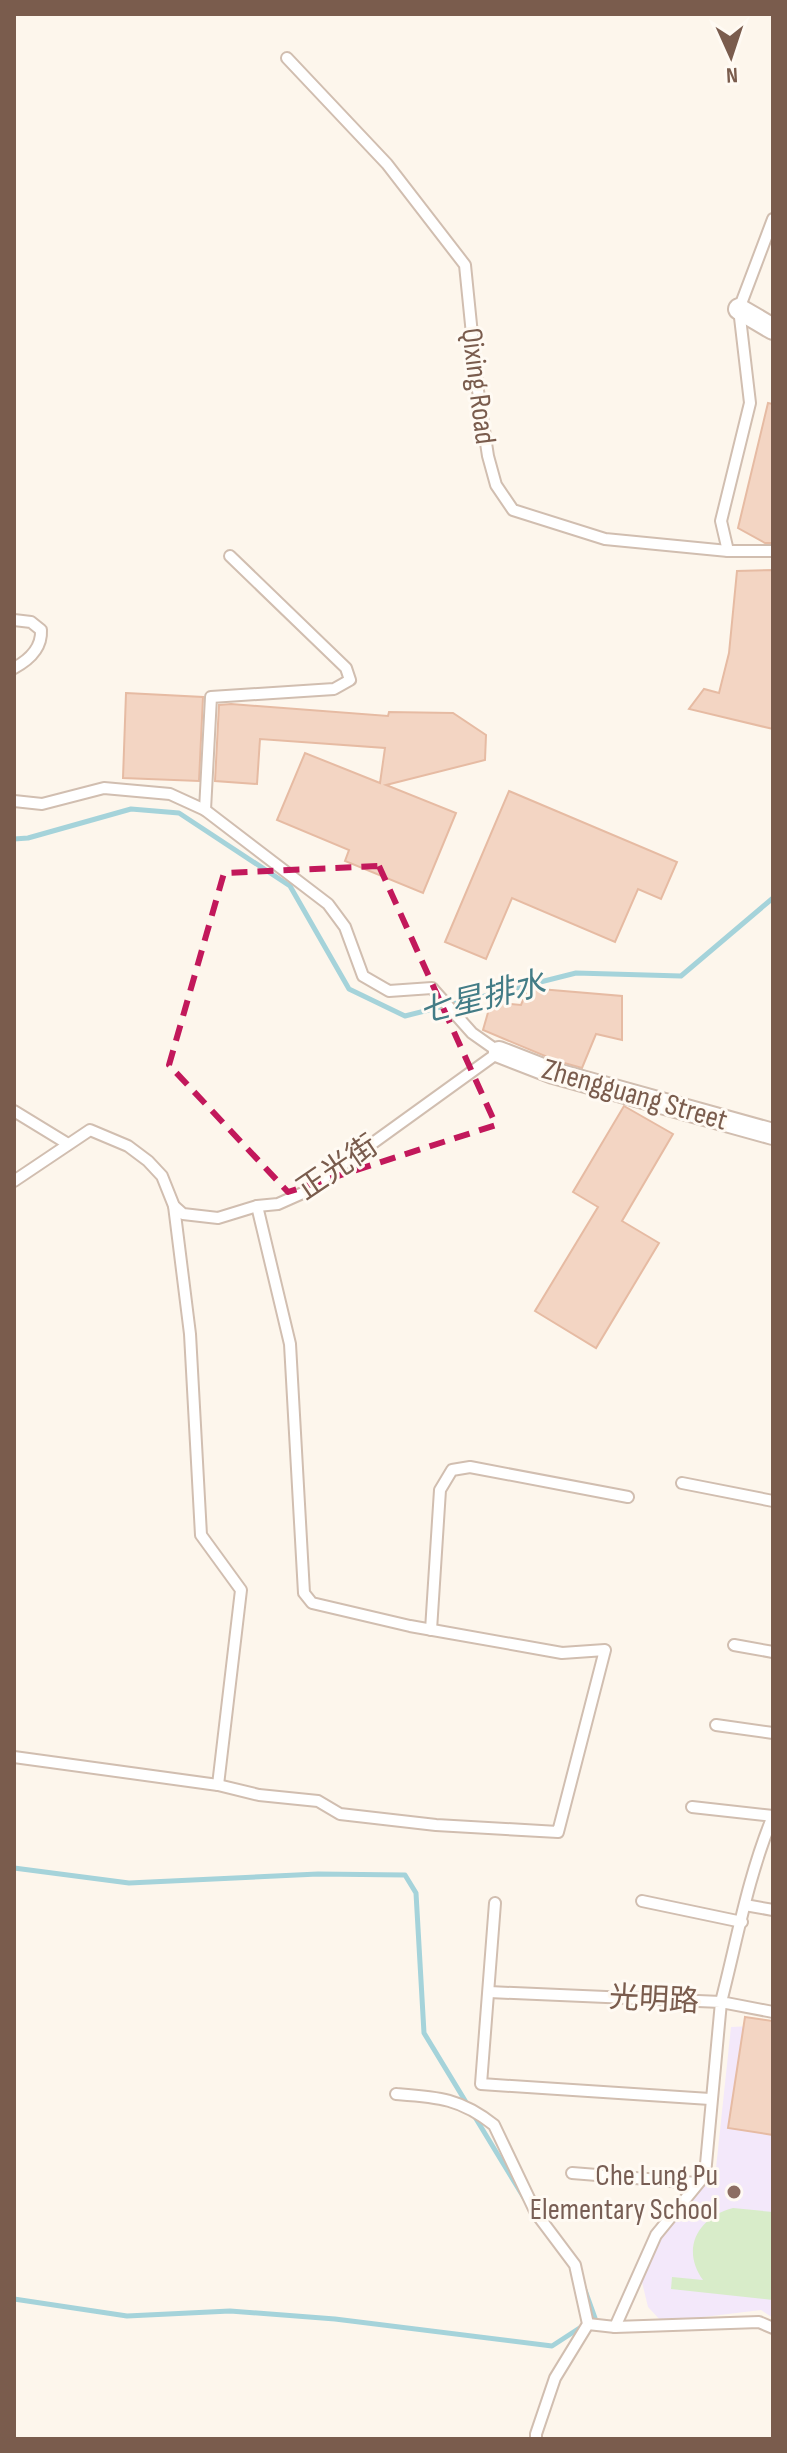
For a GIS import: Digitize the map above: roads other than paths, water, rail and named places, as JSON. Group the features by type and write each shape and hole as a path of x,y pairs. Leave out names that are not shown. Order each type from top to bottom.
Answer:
{"street":[{"path":"739,309 773,329"},
{"name":"Zhengguang Street","path":"499,1052 553,1073 773,1134"}],"lane":[{"name":"Qixing Road","path":"287,58 387,164 465,265 488,456 496,485 513,510 605,539 728,551 773,551"},
{"path":"728,551 721,521 750,403 739,309 773,219"},
{"path":"205,810 211,697 334,689 350,680 346,668 230,556"},
{"path":"14,620 31,622 41,630 42,639 29,660 14,668"},
{"path":"14,801 42,804 104,788 170,794 205,810 328,904 345,927 363,976 389,991 432,988 472,1033 499,1052"},
{"name":"正光街","path":"174,1206 183,1214 218,1218 257,1206 278,1204 305,1192 499,1052"},
{"path":"14,1111 68,1144"},
{"path":"14,1181 90,1130 128,1146 162,1176 174,1206 190,1334 201,1535 241,1590 218,1785"},
{"path":"14,1757 218,1785 259,1795 318,1801 340,1814 436,1825 558,1832 605,1650 562,1653 431,1630 312,1603 304,1593 290,1344 257,1206"},
{"path":"431,1630 440,1490 452,1470 470,1467 628,1497"},
{"path":"682,1483 773,1501"},
{"path":"734,1645 773,1652"},
{"path":"716,1725 773,1733"},
{"path":"692,1807 773,1816 748,1887 721,2002 773,2012"},
{"path":"642,1901 742,1922"},
{"path":"495,1903 481,2084 710,2099"},
{"path":"745,1905 773,1910"},
{"name":"光明路","path":"489,1992 721,2002 705,2175 656,2235 615,2327"},
{"path":"396,2094 446,2098 494,2125 536,2213 575,2265 588,2324 555,2378 536,2439"},
{"path":"572,2173 697,2183"},
{"path":"588,2324 615,2327 759,2322 773,2328"}],"waterway":[{"name":"七星排水","path":"14,839 28,838 131,809 179,813 290,886 349,989 405,1016 576,973 681,976 773,898"},
{"path":"14,1868 129,1883 318,1874 405,1875 416,1893 424,2033 529,2206"},
{"path":"14,2299 127,2316 230,2311 335,2319 552,2346 595,2318 585,2290"}],"place":[{"name":"Che Lung Pu Elementary School","path":"734,2192"}]}
